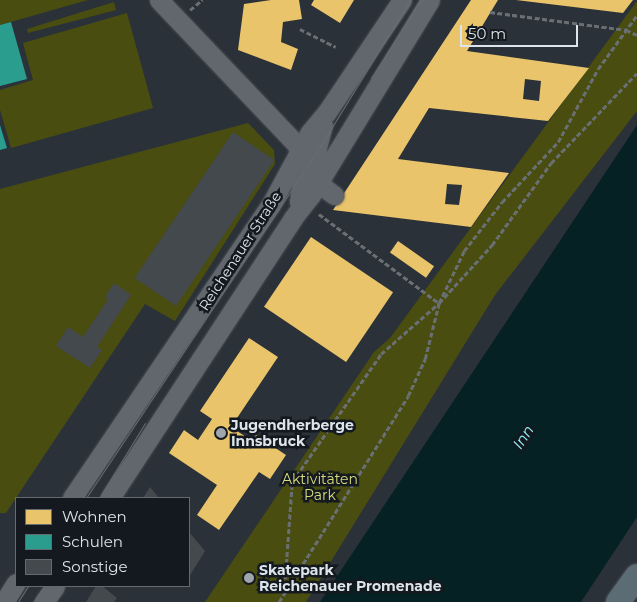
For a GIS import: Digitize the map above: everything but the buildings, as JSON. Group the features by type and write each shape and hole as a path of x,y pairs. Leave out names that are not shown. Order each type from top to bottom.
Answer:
{"main road":[{"path":"618,602 637,576"},
{"path":"634,602 637,598"}],"street":[{"path":"159,0 285,131 300,152 304,181 292,218"},
{"name":"Reichenauer Straße","path":"73,497 270,206 310,132 327,112 402,0"},
{"name":"Reichenauer Straße","path":"111,497 318,180 430,0"},
{"path":"327,112 315,159 318,180 334,195"},
{"path":"285,131 310,132"},
{"path":"4,602 15,585"},
{"path":"44,602 54,587"}],"path":[{"path":"185,13 202,0"},
{"path":"490,12 626,30 636,33"},
{"path":"279,602 408,396 425,359 439,304 464,251 502,202 558,142 598,69 637,14"},
{"path":"300,29 336,47"},
{"path":"284,594 292,482 381,354 439,304 492,245 551,163 637,73"},
{"path":"319,214 439,304"}],"green space":[{"path":"0,0 88,0 0,25"},
{"name":"Aktivitäten Park","path":"637,1 637,111 495,295 306,602 205,602 374,352 390,338"},
{"path":"114,2 116,10 28,33 27,29"},
{"path":"127,13 153,108 11,148 0,110 0,90 33,80 23,43"},
{"path":"248,123 274,150 275,164 175,321 145,304 6,513 0,513 0,189"}],"water":[{"name":"Inn","path":"637,125 637,517 581,602 320,602"}],"tram line":[{"path":"87,497 321,145 410,0"},
{"path":"371,78 421,0"},
{"path":"100,497 145,423"},
{"path":"18,602 27,587"},
{"path":"33,602 43,587"}],"place":[{"name":"Jugendherberge Innsbruck","path":"221,433"},
{"name":"Skatepark Reichenauer Promenade","path":"249,578"}]}
